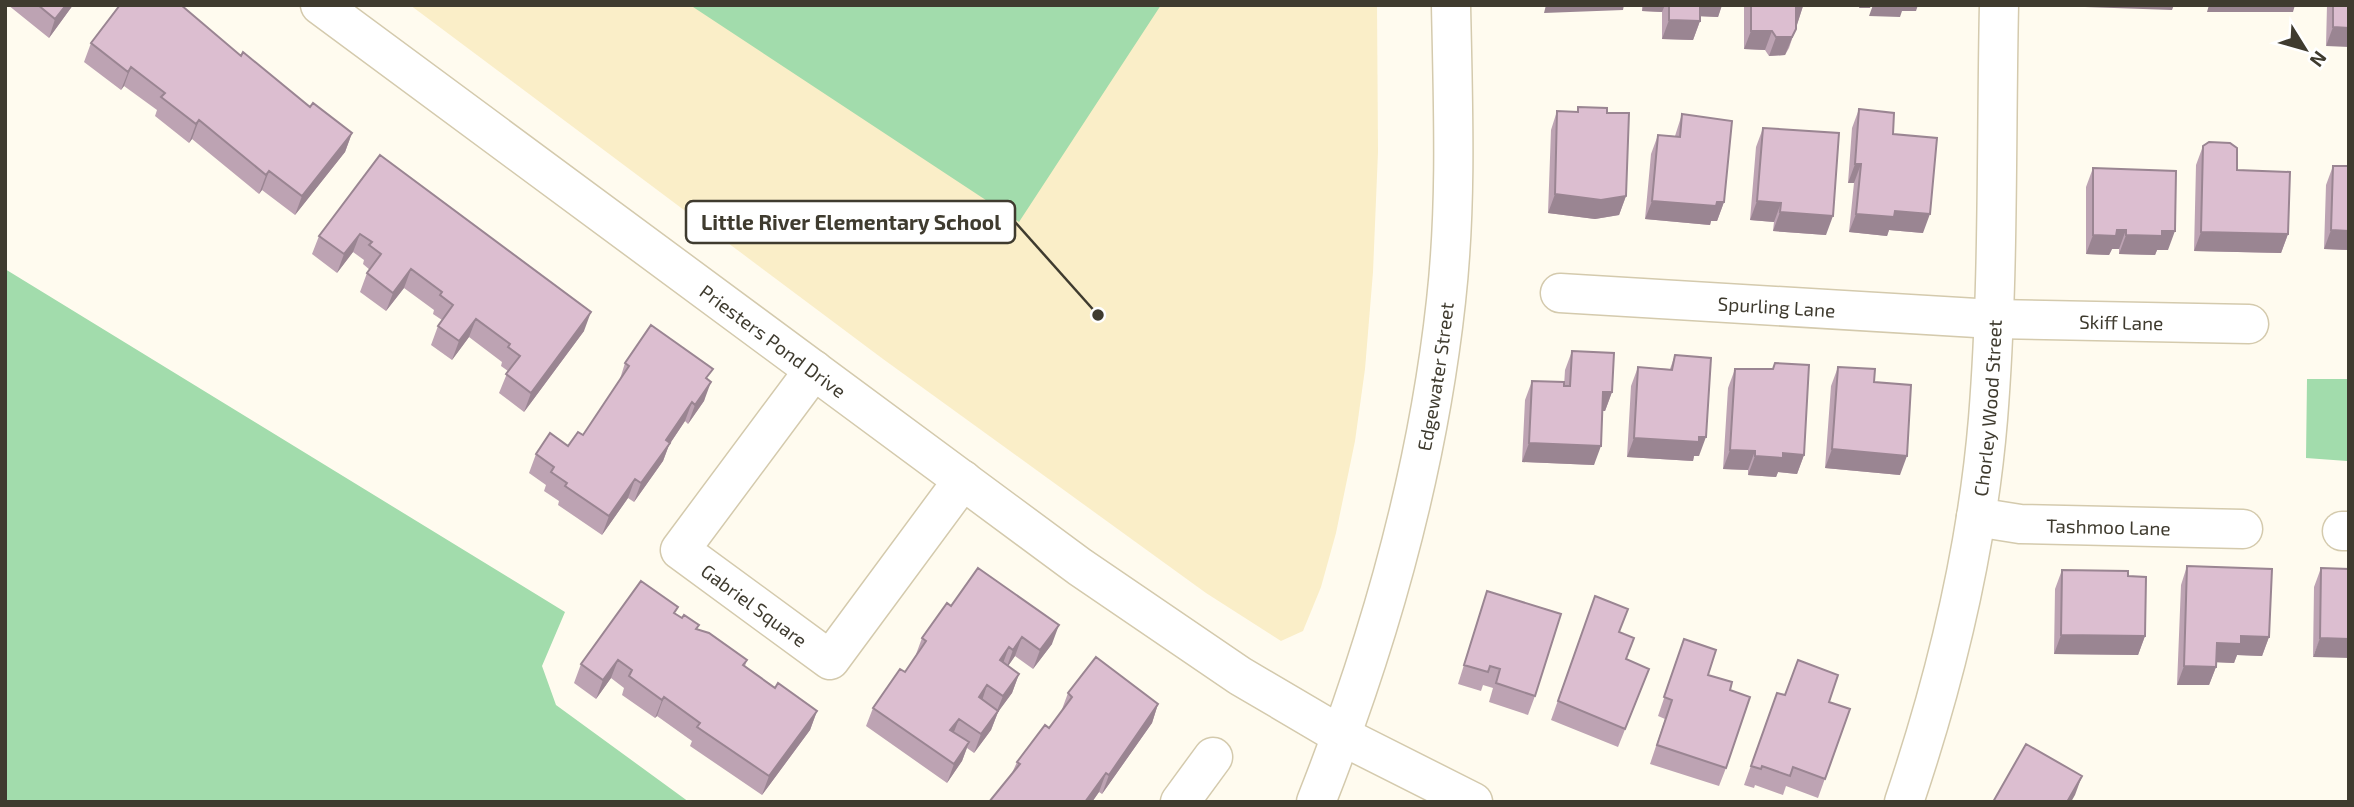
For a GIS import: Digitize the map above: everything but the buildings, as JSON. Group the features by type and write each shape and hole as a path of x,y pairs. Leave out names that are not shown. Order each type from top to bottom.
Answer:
{"street":[{"name":"Priesters Pond Drive","path":"320,5 1080,567 1232,670 1342,736"},
{"name":"Edgewater Street","path":"1316,802 1364,677 1402,548 1428,429 1446,300 1454,174 1451,5"},
{"name":"Chorley Wood Street","path":"1904,802 1928,730 1956,625 1976,517 1988,419 1993,320 1999,5"},
{"name":"Spurling Lane","path":"1560,293 1993,320"},
{"name":"Skiff Lane","path":"1993,320 2249,324"},
{"name":"Gabriel Square","path":"814,370 680,550 830,660 962,480"},
{"name":"Tashmoo Lane","path":"1976,517 2020,524 2243,529"},
{"path":"1342,736 1474,802"},
{"path":"1180,802 1213,757"}],"shaded area":[{"path":"410,5 1377,5 1378,152 1373,272 1365,369 1355,441 1336,533 1321,587 1303,631 1281,641 1206,593 883,359"}],"green space":[{"path":"690,5 1161,5 1019,222"},
{"path":"5,269 565,612 542,666 556,705 689,802 5,802"},
{"path":"2307,379 2349,379 2347,461 2306,458"}],"place":[{"name":"Little River Elementary School","path":"1098,315"}]}
